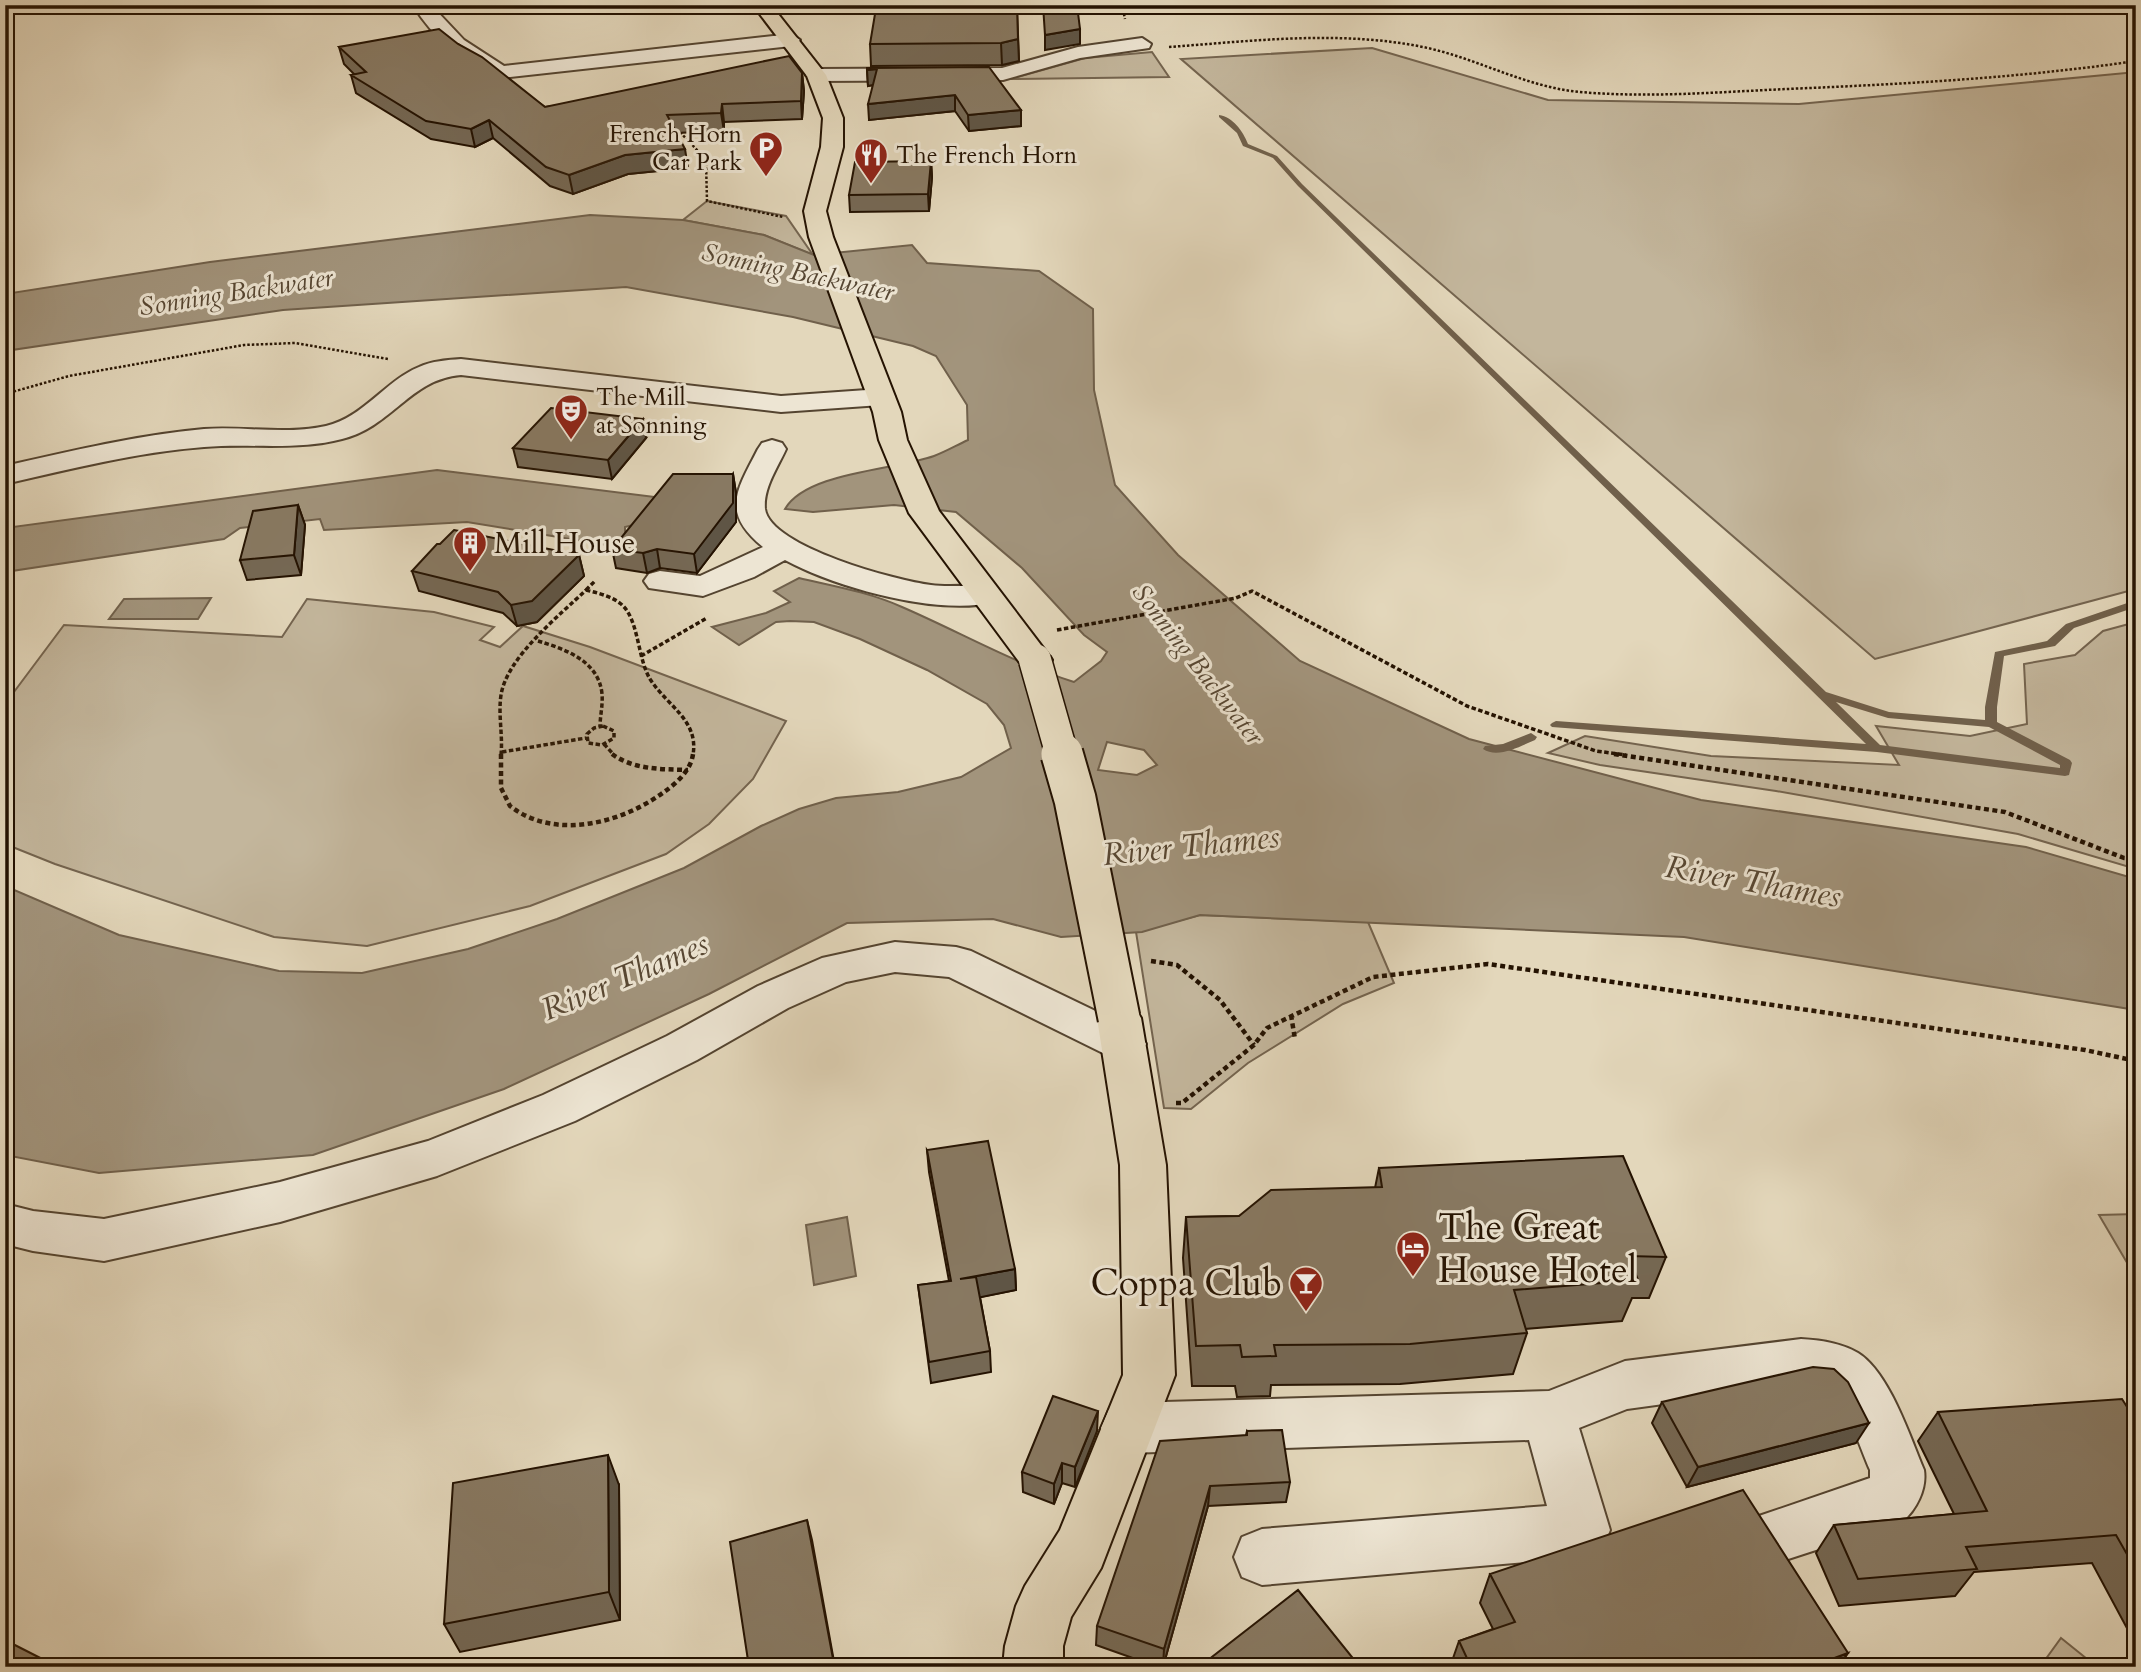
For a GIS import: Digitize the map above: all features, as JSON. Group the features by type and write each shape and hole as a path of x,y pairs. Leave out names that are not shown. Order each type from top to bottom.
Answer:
{"main road":[{"path":"762,5 816,75 833,118 832,146 815,211 823,242 884,404 893,440 924,513 984,595 1043,646 1122,1031 1144,1186 1149,1375 1081,1548 1045,1606 1034,1646 1033,1667"}],"street":[{"path":"422,5 469,55 489,68 497,81 791,40"},
{"path":"816,75 1003,74 1078,53 1143,44"},
{"path":"5,475 162,442 208,437 311,436 335,432 374,416 426,374 444,368 461,367 537,375 781,404 884,404"},
{"path":"516,395 537,375"},
{"path":"772,449 752,493 750,505 755,525 765,536 822,565 896,588 930,594 984,595"},
{"path":"660,581 703,586 743,570 784,548"},
{"path":"5,1224 33,1231 104,1240 280,1202 437,1157 559,1108 682,1048 773,998 837,969 895,957 956,962 1122,1031"},
{"path":"1128,1428 1549,1415 1625,1385 1801,1362 1825,1364 1842,1371 1856,1384 1897,1470 1899,1482 1892,1496 1882,1503 1779,1535"},
{"path":"1262,1557 1582,1530 1549,1415"}],"path":[{"path":"1122,5 1129,39 1143,44 1163,47 1312,40 1386,42 1424,47 1545,87 1612,93 1908,83 2015,75 2136,61"},
{"path":"673,124 703,156 708,169 704,193 707,201 785,217 823,242"},
{"path":"5,394 69,376 244,345 295,343 444,368"},
{"path":"586,590 616,598 629,611 646,673 656,688 692,726 695,746 692,764 679,782 656,797 621,815 592,824 568,826 544,822 511,808 500,786 500,705 505,682 537,641 586,590 595,581"},
{"path":"1043,646 1236,598 1252,591 1467,706 1596,751 2005,812 2124,858 2136,859"},
{"path":"641,656 709,617"},
{"path":"537,641 566,649 590,667 599,680 602,693 600,727"},
{"path":"600,727 611,728 616,733 614,738 604,744 592,744 586,738 590,731 600,727"},
{"path":"502,752 586,738"},
{"path":"604,744 609,753 629,764 688,770"},
{"path":"1142,959 1177,965 1220,1000 1254,1045"},
{"path":"1133,1103 1182,1103 1254,1045 1267,1028 1373,977 1488,964 2085,1050 2136,1061"},
{"path":"1291,1015 1295,1040"}],"shaded area":[{"path":"1372,48 1548,100 1799,104 2136,72 2136,589 1875,659 1181,59"},
{"path":"1152,52 1169,77 1011,79 1085,58"},
{"path":"707,201 786,216 813,255 764,235 683,220"},
{"path":"307,599 434,612 494,627 480,640 500,647 523,626 590,647 786,721 753,779 709,824 666,854 530,906 367,946 274,937 55,864 5,844 5,704 64,625 282,637"},
{"path":"2136,622 2136,869 2018,834 1776,791 1600,765 1548,753 1585,736 1711,756 1899,765 1876,726 1970,736 2027,724 2024,664 2075,655 2103,631"},
{"path":"1200,915 1368,922 1394,983 1343,1004 1248,1063 1191,1109 1164,1108 1136,932"},
{"path":"2136,1214 2136,1278 2099,1215"},
{"path":"2061,1638 2097,1667 2040,1667"}],"water":[{"path":"590,215 683,220 764,235 814,255 912,245 927,263 1039,271 1093,309 1094,390 1115,485 1178,555 1300,661 1469,739 1701,800 2026,847 2136,879 2136,1010 1684,937 1200,915 1142,932 1061,937 993,919 847,923 709,994 504,1089 313,1155 99,1173 5,1155 5,886 119,935 279,971 362,973 468,949 557,919 684,868 761,826 799,809 836,798 898,792 961,777 1011,748 1004,725 987,704 927,670 860,639 814,622 790,621 776,622 739,645 712,627 766,613 790,602 774,591 799,578 877,597 1008,657 1074,682 1101,661 1107,652 1084,635 1022,568 956,512 894,505 813,512 785,509 796,497 812,487 853,474 934,456 968,440 967,405 936,356 913,346 793,317 626,287 283,310 5,351 5,294 210,262","holes":["1107,742 1144,750 1157,765 1137,775 1098,770"]},
{"path":"437,470 679,500 669,516 625,527 625,548 467,522 324,530 320,519 240,528 224,539 5,572 5,528"},
{"path":"211,598 198,619 109,619 124,599"},
{"path":"847,1217 856,1276 814,1285 806,1225"}],"building":[{"path":"1043,5 1077,5 1080,29 1045,35"},
{"path":"1017,7 1018,39 1001,43 870,44 876,8"},
{"path":"439,29 458,44 482,57 545,107 789,56 802,73 801,101 722,104 721,113 667,115 685,149 625,155 569,175 546,167 489,120 471,129 426,121 351,75 366,72 339,47"},
{"path":"989,67 1021,110 968,115 955,95 868,104 877,69 867,68"},
{"path":"931,161 928,194 849,195 855,162"},
{"path":"551,408 643,419 608,460 513,448"},
{"path":"673,474 733,474 733,503 694,554 657,549 643,553 612,549"},
{"path":"298,505 294,555 240,560 253,511"},
{"path":"454,530 579,555 532,601 511,605 498,592 412,571"},
{"path":"988,1141 1015,1269 960,1279 976,1277 990,1351 929,1362 918,1285 951,1281 927,1150"},
{"name":"The Great House Hotel","path":"1623,1156 1666,1257 1629,1256 1638,1280 1514,1290 1527,1333 1410,1344 1274,1345 1276,1356 1242,1357 1240,1345 1196,1346 1186,1217 1239,1216 1271,1190 1382,1187 1379,1168"},
{"path":"1813,1367 1834,1369 1848,1382 1869,1423 1698,1467 1662,1402"},
{"path":"1053,1396 1098,1411 1075,1467 1062,1463 1054,1484 1022,1472"},
{"path":"2122,1399 2136,1421 2136,1570 2116,1535 1966,1547 1977,1569 1858,1579 1834,1525 1987,1511 1938,1412"},
{"path":"1282,1430 1290,1482 1210,1486 1164,1649 1097,1626 1160,1441 1247,1435 1247,1431"},
{"path":"608,1455 609,1592 444,1624 453,1483"},
{"path":"1743,1490 1848,1653 1810,1667 1759,1667 1757,1664 1749,1667 1471,1667 1459,1641 1515,1622 1490,1574"},
{"path":"807,1520 834,1664 826,1667 749,1667 730,1542"},
{"path":"1298,1590 1360,1667 1199,1667"},
{"path":"5,1640 58,1667 5,1667"}],"waterway":[{"path":"1221,116 1240,132 1245,145 1275,157 1300,185 1877,748"},
{"path":"1991,724 1999,654 2051,644 2070,626 2136,603"},
{"path":"1827,695 1888,715 1991,724"},
{"path":"1877,748 2065,772 2066,763 1991,724"},
{"path":"1556,725 1877,748"},
{"path":"1489,749 1505,748 1531,737"}],"place":[{"name":"French Horn Car Park","path":"766,178"},
{"name":"The French Horn","path":"871,185"},
{"name":"The Mill at Sonning","path":"571,441"},
{"name":"Mill House","path":"470,573"},
{"name":"The Great House Hotel","path":"1413,1278"},
{"name":"Coppa Club","path":"1306,1313"}],"water label":[{"name":"Sonning Backwater","path":"798,272"},
{"name":"Sonning Backwater","path":"236,292"},
{"name":"Sonning Backwater","path":"1198,664"},
{"name":"River Thames","path":"1191,846"},
{"name":"River Thames","path":"1753,882"},
{"name":"River Thames","path":"625,977"}]}
